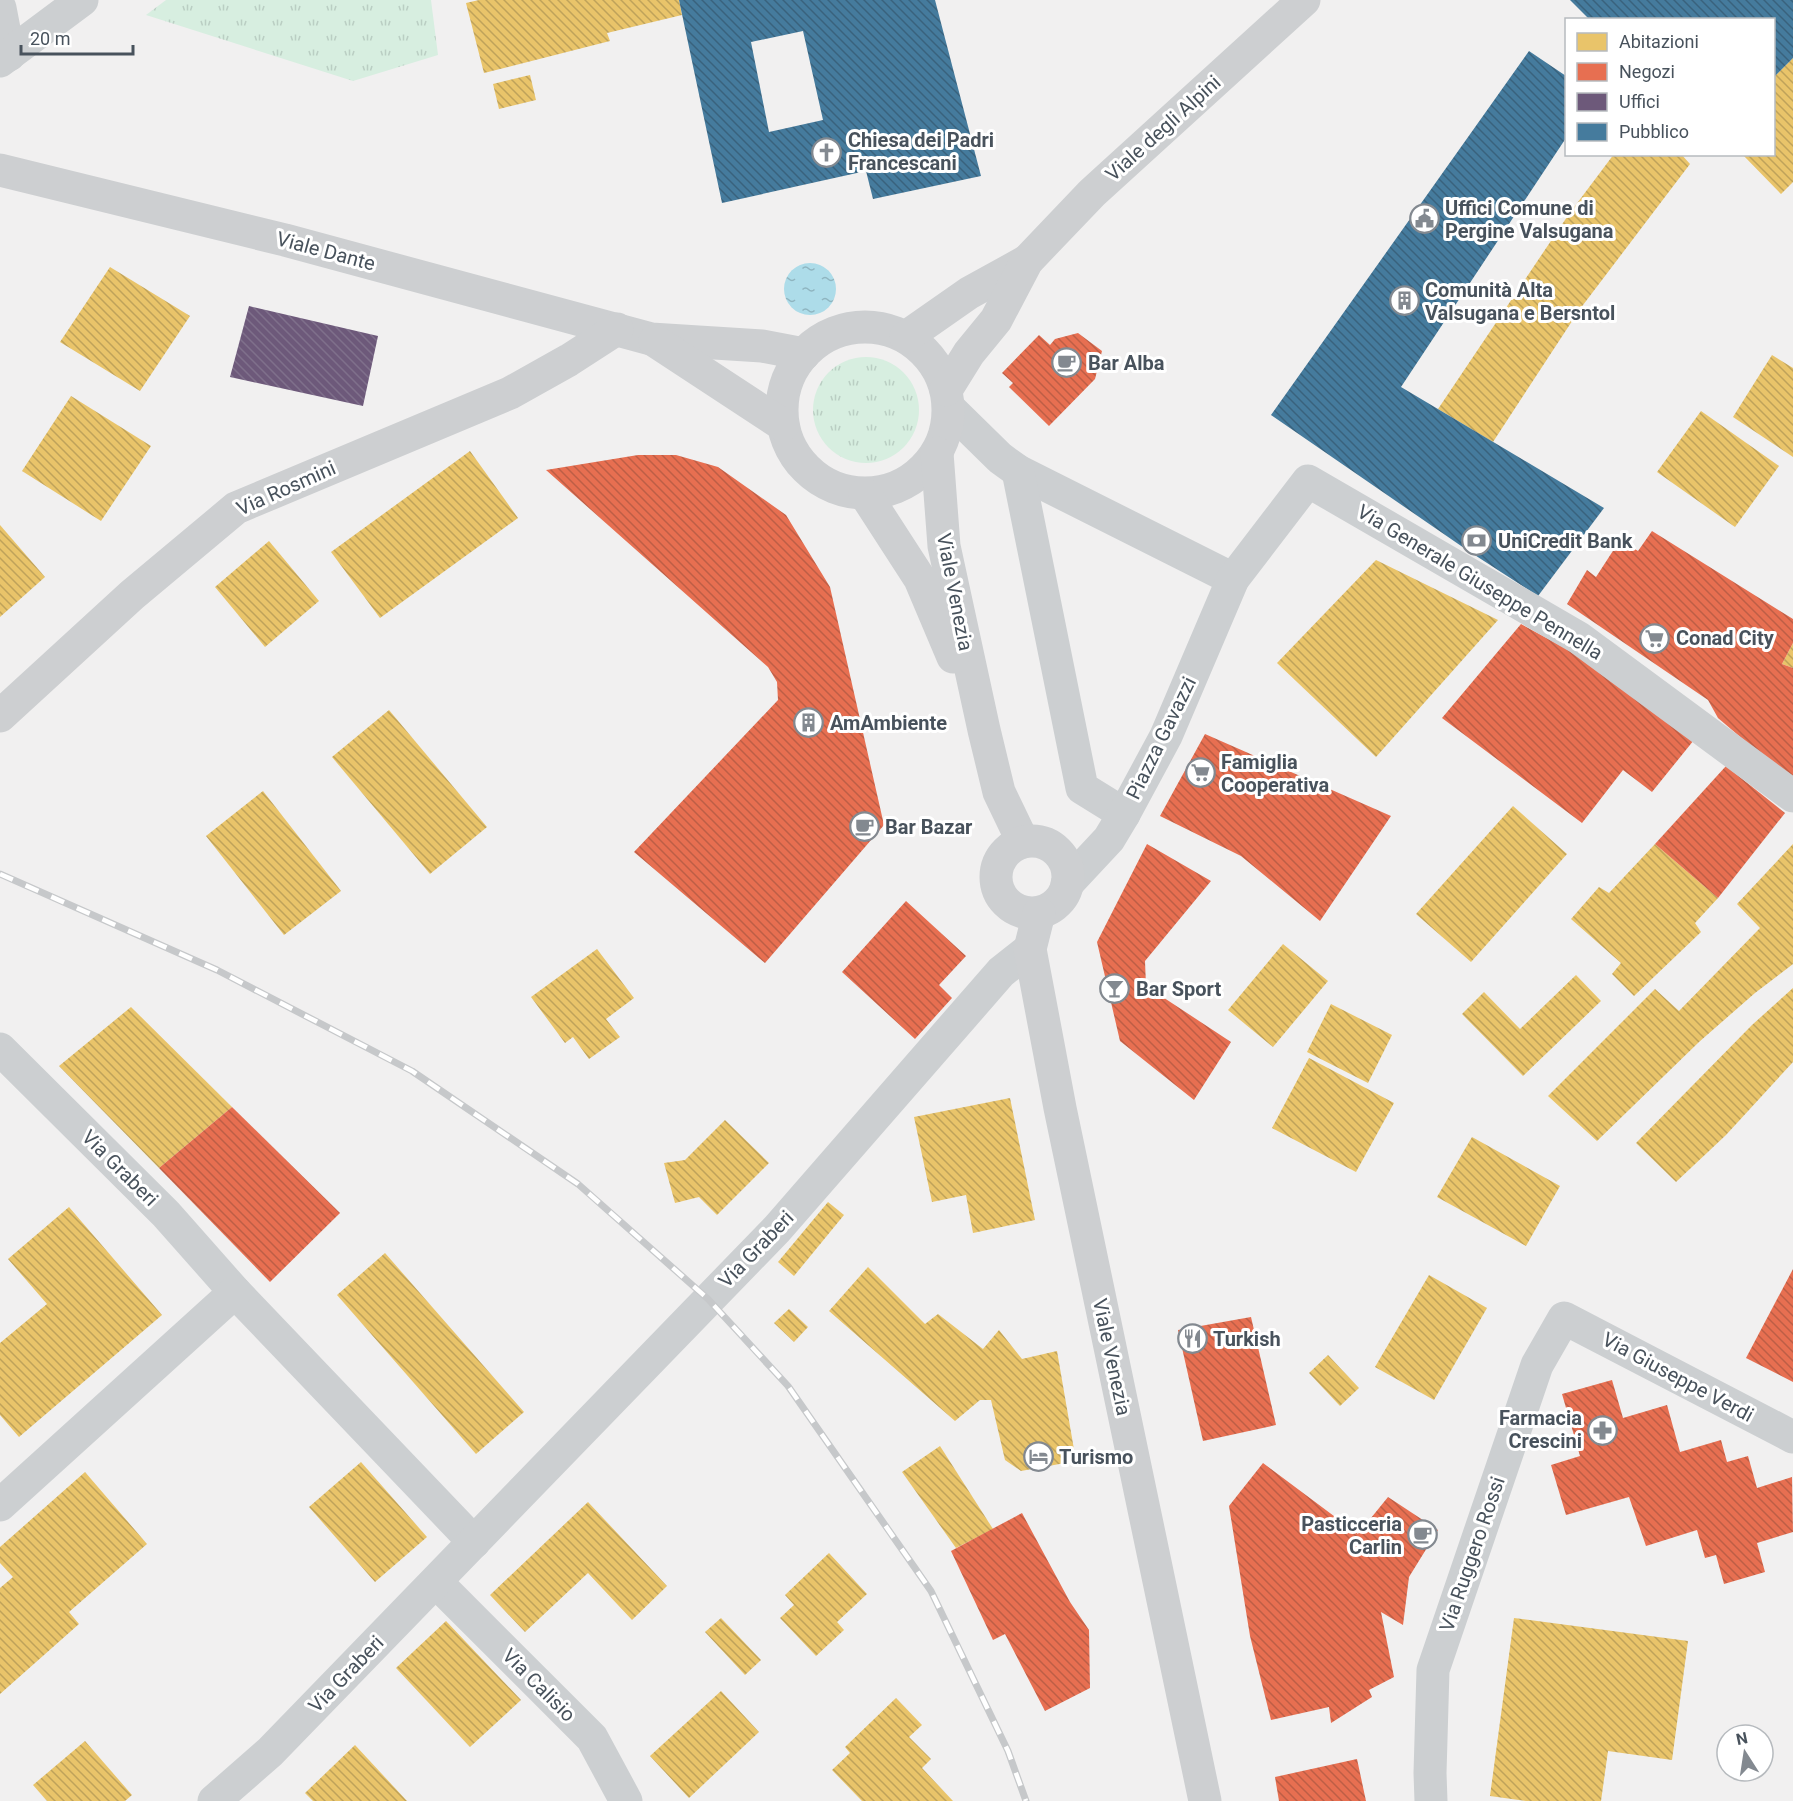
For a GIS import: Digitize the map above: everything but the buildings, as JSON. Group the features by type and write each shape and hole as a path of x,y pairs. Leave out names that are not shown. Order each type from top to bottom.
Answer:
{"main road":[{"name":"Viale degli Alpini","path":"1026,261 1092,193 1304,0"},
{"name":"Viale Dante","path":"0,170 285,240 651,339 762,346 804,354"},
{"path":"906,337 969,293 1026,261"},
{"path":"948,399 934,364 921,349 906,337 888,330 865,327 840,331 820,340 804,354 788,379 782,402 783,425 793,452 816,478 848,492 865,494 893,489 918,475 937,453 946,431 948,399 969,352 996,320 1026,261"},
{"name":"Via Rosmini","path":"0,716 132,595 236,508 510,393 569,360 617,329"},
{"name":"Viale Dante","path":"651,339 783,425"},
{"name":"Viale Venezia","path":"937,453 944,546 984,730 999,792 1023,842"},
{"name":"Viale Venezia","path":"865,494 920,579 984,730"},
{"path":"1023,842 1046,844 1057,851 1064,861 1067,884 1057,902 1039,913 1015,909 999,891 998,867 1003,856 1023,842"},
{"name":"Viale Venezia","path":"1039,913 1030,949 1065,1131 1205,1801"}],"street":[{"path":"4,58 82,0"},
{"path":"0,8 4,58"},
{"path":"948,399 1000,458 1018,471 1233,579"},
{"path":"1018,471 1082,788 1124,814"},
{"name":"Piazza Gavazzi","path":"1067,884 1109,839 1124,814 1166,736 1233,579 1308,481"},
{"name":"Via Generale Giuseppe Pennella","path":"1308,481 1579,638 1793,796"},
{"name":"Via Graberi","path":"214,1801 270,1752 777,1228 1001,972 1030,949"},
{"name":"Via Graberi","path":"0,1049 166,1214 235,1292 474,1542"},
{"path":"1,1501 235,1292"},
{"name":"Via Giuseppe Verdi","path":"1564,1318 1793,1437"},
{"name":"Via Ruggero Rossi","path":"1431,1801 1433,1670 1537,1365 1564,1318"},
{"name":"Via Calisio","path":"436,1582 592,1738 626,1801"}],"green space":[{"path":"166,0 431,0 438,55 353,81 146,15"},
{"path":"866,357 886,361 904,372 915,390 919,410 915,430 904,448 886,459 866,463 846,459 828,448 817,430 813,410 817,390 828,372 846,361"}],"water":[{"path":"810,263 820,265 828,271 834,279 836,289 834,299 828,307 820,313 810,315 800,313 792,307 786,299 784,289 786,279 792,271 800,265"}],"railway":[{"path":"0,874 217,970 412,1071 578,1184 708,1299 788,1386 931,1591 1008,1751 1026,1801"}],"place":[{"name":"Chiesa dei Padri Francescani","path":"827,152"},
{"name":"Uffici Comune di Pergine Valsugana","path":"1424,219"},
{"name":"Comunità Alta Valsugana e Bersntol","path":"1404,301"},
{"name":"Bar Alba","path":"1067,363"},
{"name":"UniCredit Bank","path":"1477,541"},
{"name":"Conad City","path":"1655,638"},
{"name":"AmAmbiente","path":"809,723"},
{"name":"Famiglia Cooperativa","path":"1200,773"},
{"name":"Bar Bazar","path":"864,827"},
{"name":"Bar Sport","path":"1115,989"},
{"name":"Turkish","path":"1192,1339"},
{"name":"Farmacia Crescini","path":"1603,1430"},
{"name":"Turismo","path":"1038,1457"},
{"name":"Pasticceria Carlin","path":"1423,1535"}]}
